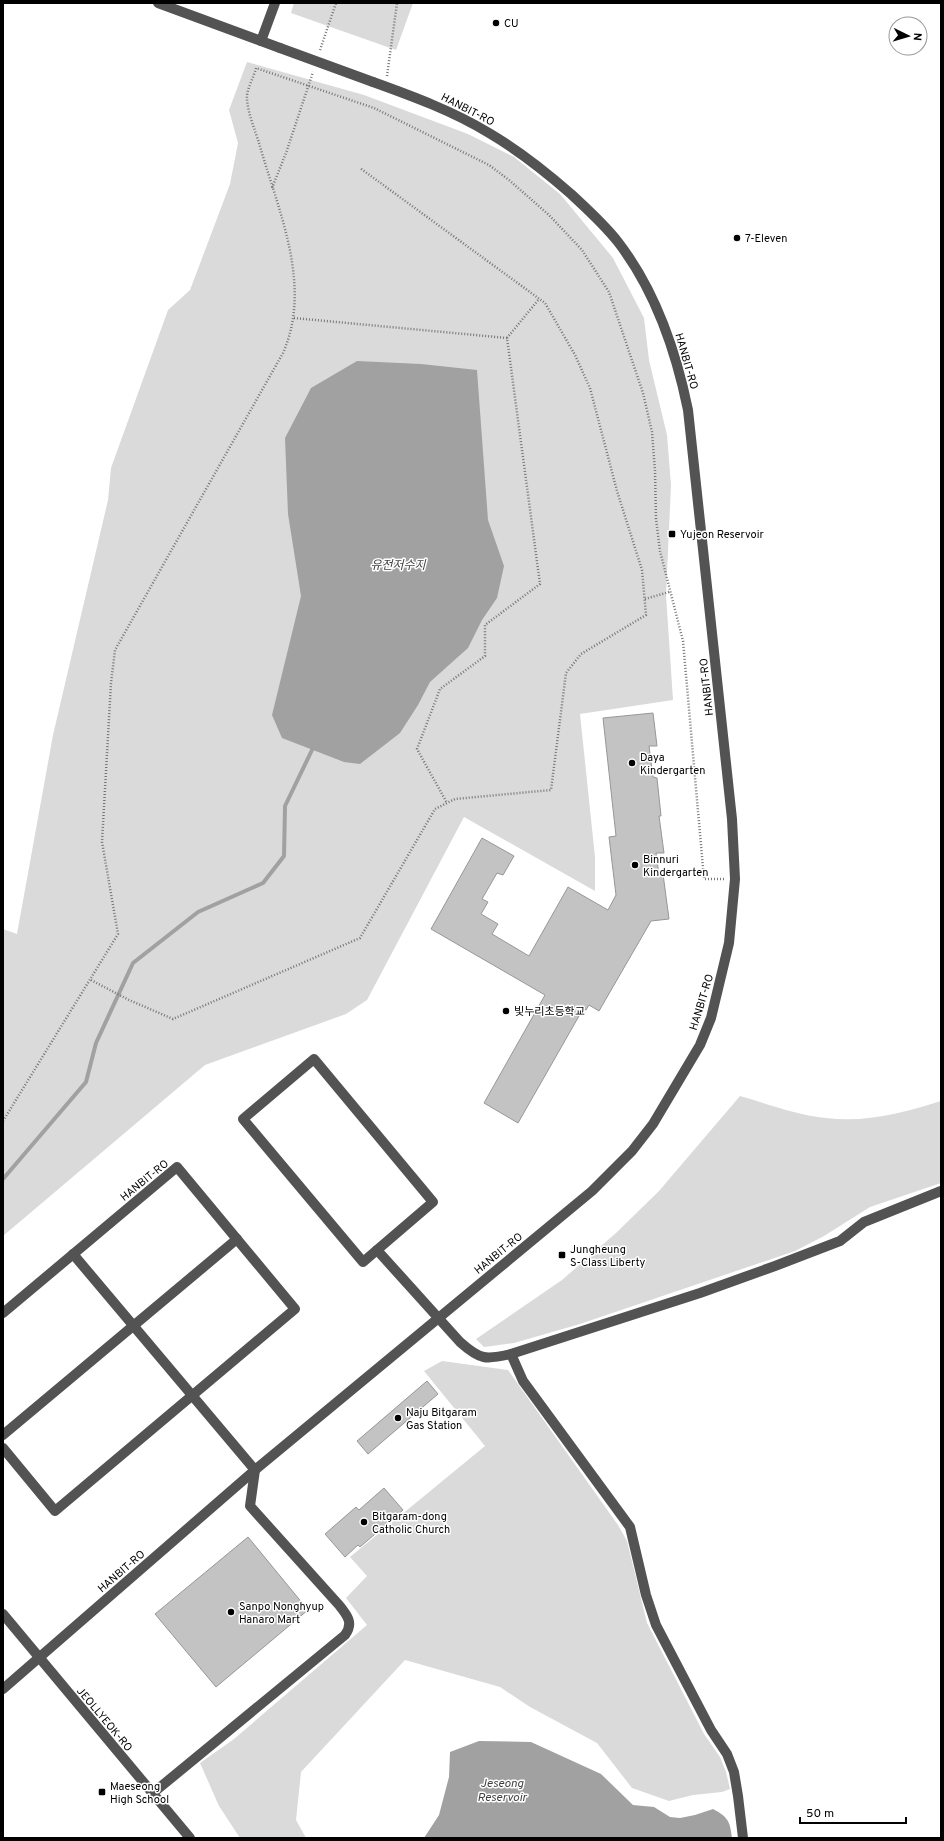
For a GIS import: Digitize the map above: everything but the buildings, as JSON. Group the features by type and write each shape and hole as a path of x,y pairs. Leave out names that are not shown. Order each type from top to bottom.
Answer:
{"street":[{"name":"HANBIT-RO","path":"3,1689 255,1470 592,1191 632,1151 653,1124 700,1045 711,1018 729,943 735,879 732,819 688,410 680,371 661,318 635,268 618,242 590,211 550,176 488,132 440,108 385,86 158,3"},
{"path":"261,41 275,3"},
{"path":"314,1059 433,1202 377,1250 363,1262 243,1119 314,1059"},
{"name":"HANBIT-RO","path":"3,1313 177,1167 295,1309 55,1510 3,1448"},
{"path":"377,1250 438,1318 473,1354 494,1358 511,1354 700,1293 775,1266 840,1241 864,1222 941,1191"},
{"path":"3,1435 237,1239"},
{"path":"73,1254 255,1470 250,1506 339,1605 347,1615 350,1623 350,1628 345,1635 153,1793"},
{"path":"511,1354 523,1381 630,1527 646,1595 656,1625 711,1730 728,1754 734,1772 743,1838"},
{"name":"JEOLLYEOK-RO","path":"3,1614 39,1659 190,1838"}],"path":[{"path":"318,57 336,3"},
{"path":"385,86 397,3"},
{"path":"3,1121 118,934 102,842 111,683 115,650 282,352 289,338 294,318 292,263 247,99 256,68 374,108 489,165 549,214 582,250 609,292 643,393 652,432 655,471 656,519 660,551 683,641 704,879 735,879"},
{"path":"272,189 313,71"},
{"path":"91,980 109,991 173,1019 360,938 435,808 455,799 551,790 566,673 581,654 646,615 642,570 616,491 590,388 575,355 545,303 360,168"},
{"path":"447,803 417,749 440,689 485,656 485,625 540,584 507,338 539,299"},
{"path":"294,318 507,338"},
{"path":"645,599 670,592"}],"shaded area":[{"path":"294,3 413,3 396,50 291,13"},
{"path":"247,62 364,95 468,134 514,157 560,194 613,258 644,318 649,360 667,435 671,485 666,595 673,700 580,714 595,857 595,891 464,817 367,1000 346,1014 205,1065 3,1236 3,929 17,934 53,735 108,500 111,468 168,310 190,290 230,184 238,143 229,110"},
{"path":"740,1096 815,1117 841,1119 884,1116 941,1101 941,1183 870,1207 824,1236 795,1251 580,1324 514,1343 484,1347 476,1339 562,1280 616,1233 659,1191"},
{"path":"442,1361 508,1370 618,1525 627,1541 647,1623 704,1734 720,1757 726,1772 730,1789 722,1792 693,1795 669,1801 632,1788 597,1743 530,1707 500,1687 405,1660 301,1772 296,1820 306,1838 240,1838 219,1806 200,1763 234,1739 367,1625 346,1598 367,1576 350,1557 485,1446 424,1371"}],"water":[{"name":"유전저수지","path":"357,361 421,364 477,370 488,520 504,566 497,598 482,620 468,648 430,682 418,705 400,733 360,764 344,762 282,738 272,715 301,596 288,514 285,438 311,388"},
{"name":"Jeseong Reservoir","path":"479,1741 531,1742 601,1774 633,1805 654,1807 670,1817 680,1818 713,1809 725,1817 729,1823 732,1838 424,1838 439,1815 449,1777 450,1752"}],"waterway":[{"path":"3,1179 86,1082 96,1043 133,963 198,912 263,883 284,856 285,806 312,750"}],"place":[{"name":"CU","path":"496,23"},
{"name":"7-Eleven","path":"737,238"},
{"name":"Yujeon Reservoir","path":"672,534"},
{"name":"Daya Kindergarten","path":"632,763"},
{"name":"Binnuri Kindergarten","path":"635,865"},
{"name":"빛누리초등학교","path":"506,1011"},
{"name":"Jungheung S-Class Liberty","path":"562,1255"},
{"name":"Naju Bitgaram Gas Station","path":"398,1418"},
{"name":"Bitgaram-dong Catholic Church","path":"364,1522"},
{"name":"Sanpo Nonghyup Hanaro Mart","path":"231,1612"},
{"name":"Maeseong High School","path":"102,1792"}]}
